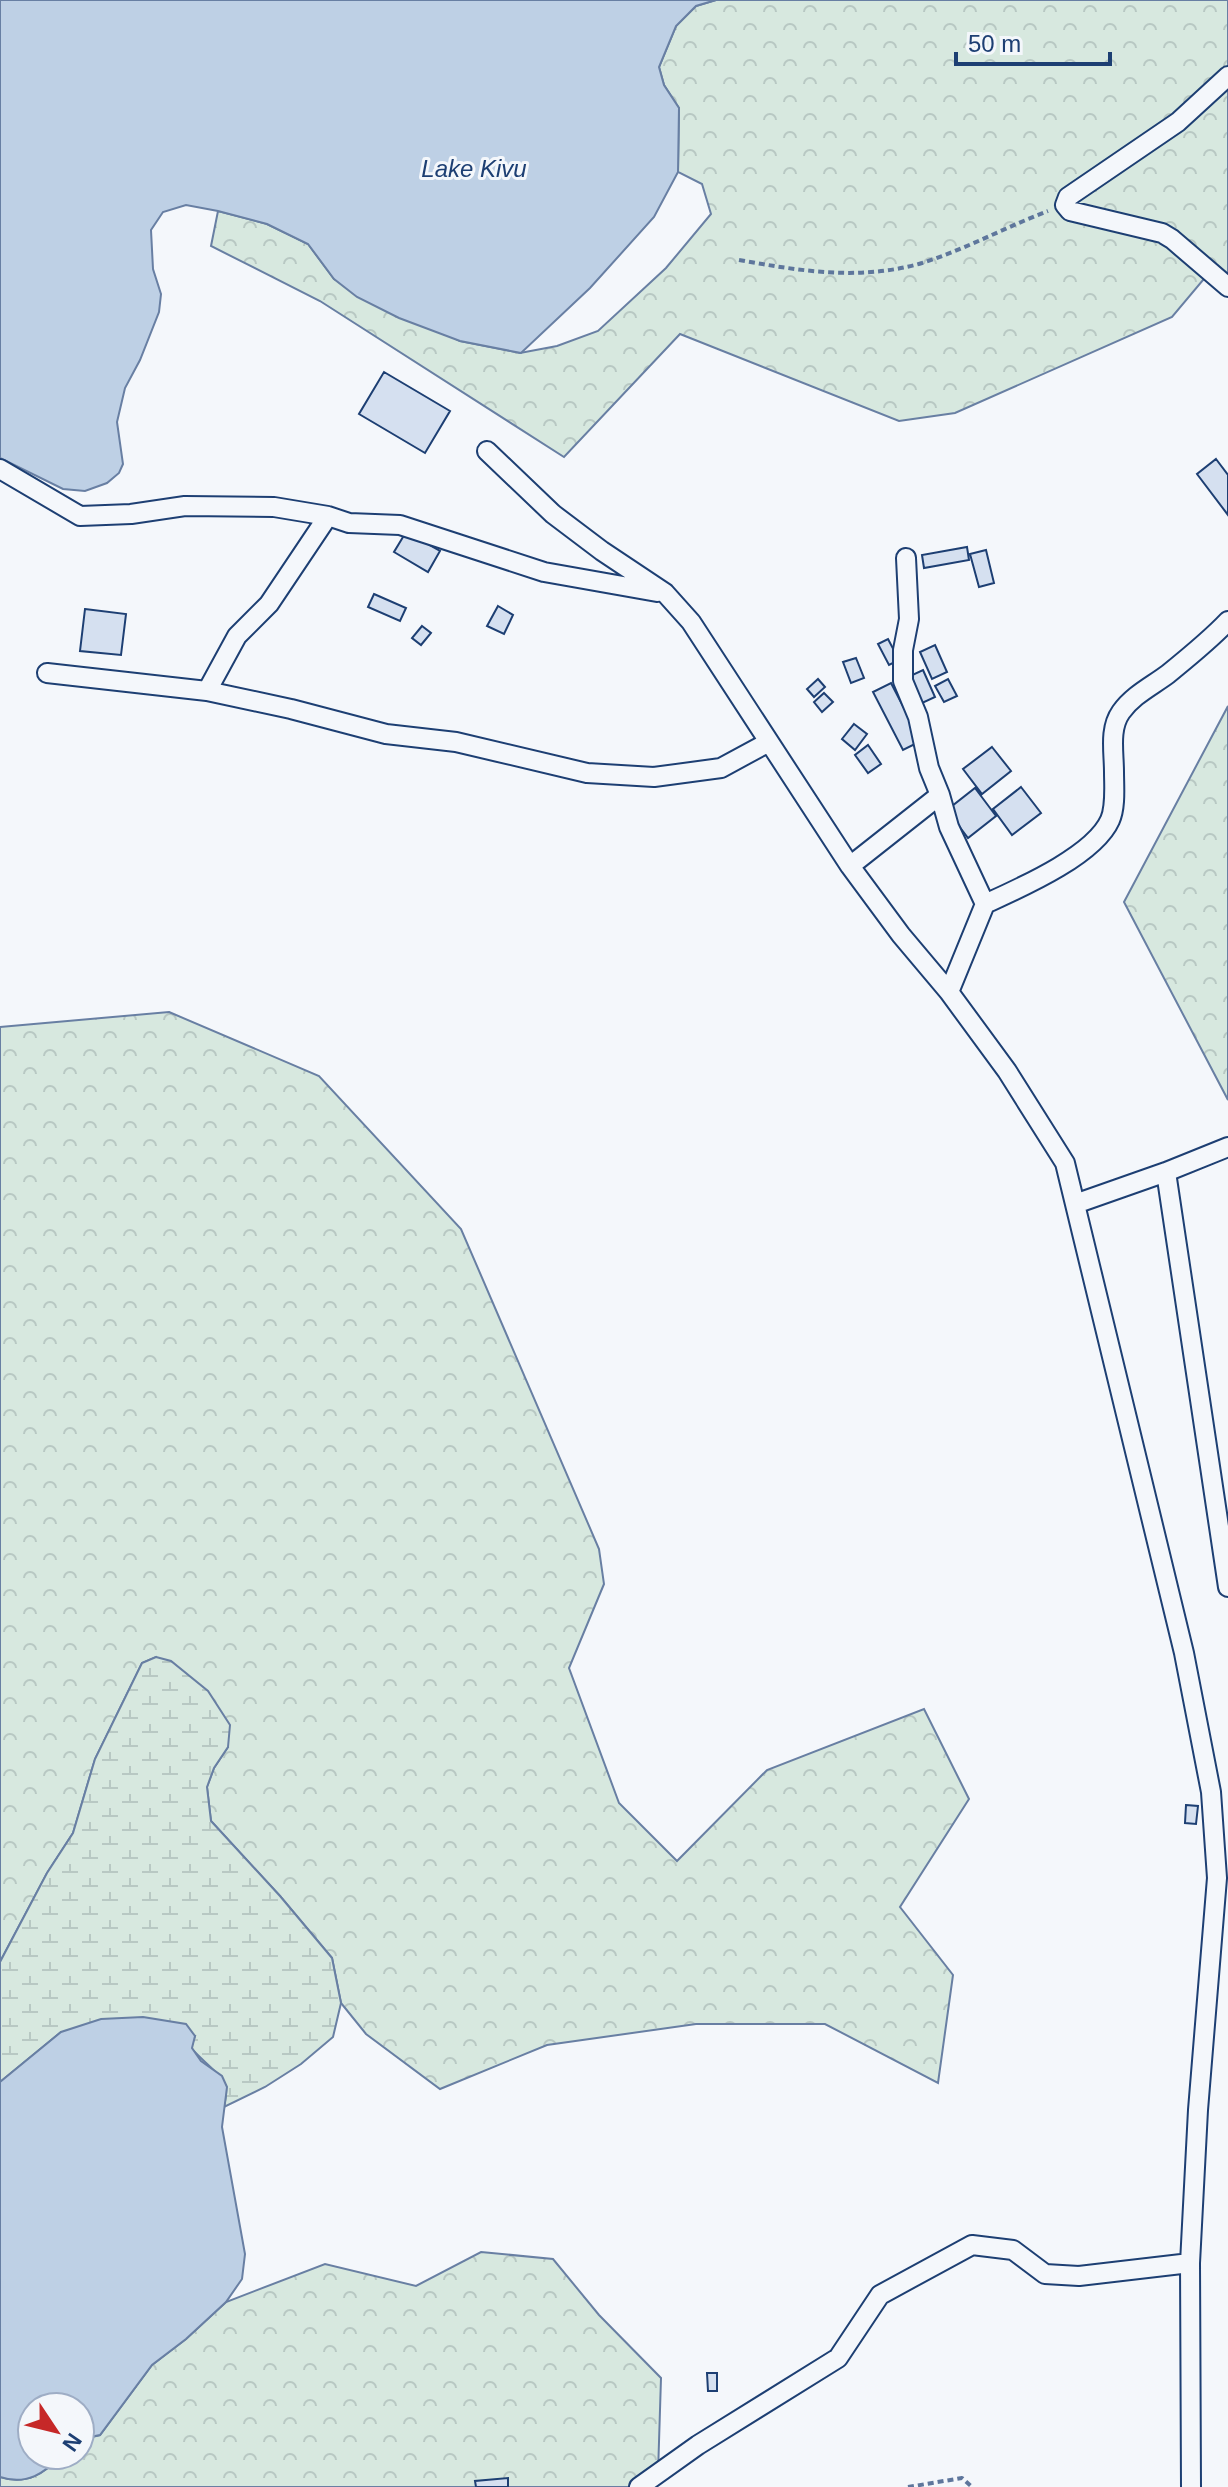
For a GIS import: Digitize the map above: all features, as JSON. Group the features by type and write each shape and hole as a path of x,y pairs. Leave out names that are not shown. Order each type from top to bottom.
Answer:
{"street":[{"path":"1228,76 1178,122 1068,197 1065,205 1070,211 1162,233 1228,287"},
{"path":"487,451 553,514 665,593 691,622 850,866 1007,1071 1065,1163 1184,1653 1211,1792 1217,1878 1198,2110 1190,2263 1191,2487"},
{"path":"0,469 80,516 131,514 185,506 274,507 328,516 349,523 400,525 544,572 665,593"},
{"path":"207,691 237,636 269,604 328,516"},
{"path":"906,558 909,619 903,650 903,681 918,717 929,768 949,827 985,904"},
{"path":"949,992 985,904 1083,852 1100,837 1111,818 1113,729 1120,713 1135,697 1167,675 1228,621"},
{"path":"47,673 207,691 386,734 456,742 587,773 654,777 721,768 769,742"},
{"path":"850,866 940,795"},
{"path":"1075,1204 1228,1147"},
{"path":"1166,1172 1228,1587"},
{"path":"639,2487 698,2445 838,2358 880,2295 972,2245 1013,2250 1045,2274 1079,2276 1190,2263"}],"path":[{"path":"739,260 807,273 891,270 943,255 1065,205"},
{"path":"908,2487 962,2478 972,2487"}],"green space":[{"path":"716,0 1228,0 1228,296 1208,274 1172,317 955,413 899,421 680,334 564,457 320,301 211,246 218,211 267,224 308,244 334,279 460,341 520,353 557,346 598,331 666,268 711,214 702,184 678,172 679,108 664,85 659,67 676,26 696,6"},
{"path":"1228,706 1228,1100 1124,902"},
{"path":"169,1012 319,1076 461,1229 599,1549 604,1584 569,1668 619,1803 677,1861 767,1770 924,1709 969,1799 900,1907 953,1975 938,2083 825,2024 696,2024 547,2045 440,2089 366,2034 341,2003 332,1958 211,1821 207,1787 214,1768 228,1747 156,1657 142,1663 95,1759 73,1833 47,1873 0,1962 0,1027"},
{"path":"156,1657 171,1661 208,1691 230,1725 228,1747 214,1768 207,1787 211,1821 332,1958 341,2003 333,2037 301,2064 265,2087 224,2107 225,2083 191,2048 195,2036 61,2032 0,2082 0,1962 47,1873 73,1833 95,1759 142,1663"},
{"path":"481,2252 553,2259 599,2315 661,2378 658,2474 649,2487 0,2487 0,2477 19,2480 43,2471 96,2471 96,2436 100,2435 152,2365 226,2302 325,2264 416,2286"}],"water":[{"name":"Lake Kivu","path":"0,0 716,0 696,6 676,26 659,67 664,85 679,108 678,172 654,217 590,288 521,353 460,341 399,318 357,297 334,279 308,244 267,224 186,205 163,212 151,230 153,269 161,294 159,312 125,388 117,422 123,464 119,473 107,483 85,491 63,489 0,458"},
{"path":"143,2017 186,2024 195,2036 192,2048 201,2061 222,2076 227,2087 222,2127 245,2254 242,2279 226,2302 152,2365 100,2435 96,2436 96,2391 16,2391 16,2471 42,2471 27,2479 0,2477 0,2082 61,2032 101,2019"}],"building":[{"path":"384,372 450,411 425,453 359,414"},
{"path":"1216,459 1228,475 1228,515 1197,474"},
{"path":"406,532 440,551 428,572 394,552"},
{"path":"967,547 969,560 924,568 922,555"},
{"path":"986,550 994,583 979,587 970,554"},
{"path":"374,594 406,608 400,621 368,607"},
{"path":"498,606 513,615 504,634 487,626"},
{"path":"85,609 126,614 121,655 80,651"},
{"path":"422,626 431,633 421,645 412,638"},
{"path":"888,639 899,660 889,665 878,644"},
{"path":"935,645 947,672 932,679 920,652"},
{"path":"856,658 864,678 851,683 843,662"},
{"path":"923,670 935,697 920,704 908,677"},
{"path":"818,679 825,687 814,697 807,689"},
{"path":"948,679 957,696 944,702 935,686"},
{"path":"891,683 921,741 903,750 873,692"},
{"path":"824,693 833,702 822,712 814,702"},
{"path":"854,724 867,734 855,750 842,739"},
{"path":"868,745 881,764 868,773 855,755"},
{"path":"992,747 1011,771 982,794 963,769"},
{"path":"1021,787 1041,813 1012,835 993,809"},
{"path":"975,788 996,816 968,838 947,810"},
{"path":"1186,1805 1198,1806 1196,1824 1185,1823"},
{"path":"707,2373 717,2373 717,2391 708,2391"},
{"path":"508,2478 508,2487 476,2487 475,2481"}]}
